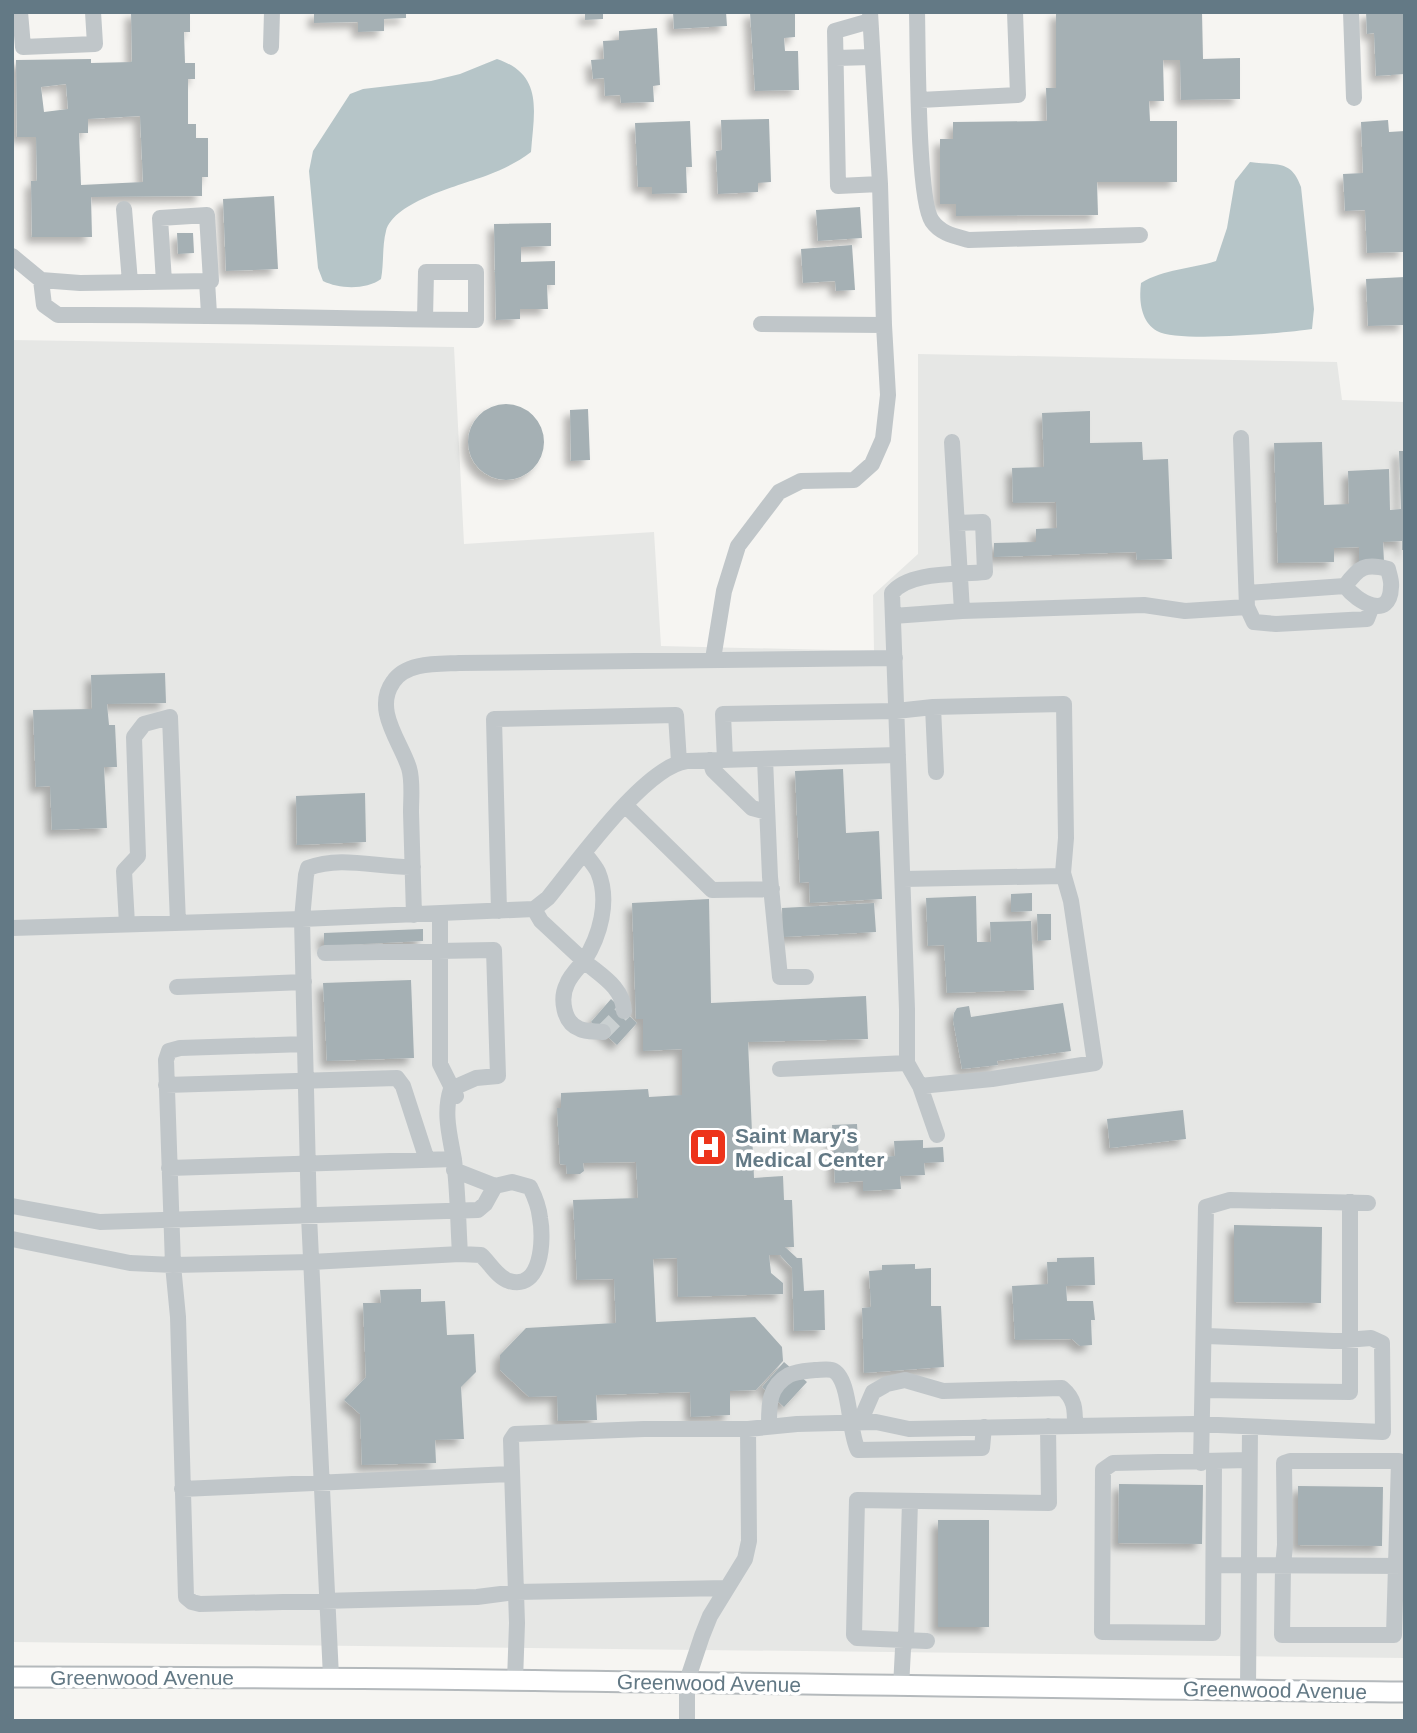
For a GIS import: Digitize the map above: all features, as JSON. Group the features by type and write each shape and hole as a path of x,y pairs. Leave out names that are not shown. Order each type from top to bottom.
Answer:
{"main road":[{"name":"Greenwood Avenue","path":"12,1677 331,1677 1405,1692"}],"street":[{"path":"20,12 23,47 95,44 93,12"},
{"path":"271,47 272,12"},
{"path":"917,12 923,189 931,220 946,234 969,240 1140,235"},
{"path":"920,100 1018,95 1015,12"},
{"path":"1351,12 1354,98"},
{"path":"713,659 724,591 738,546 779,492 801,481 854,480 872,464 883,439 888,395 880,184 870,17 835,31 838,186 880,184"},
{"path":"836,58 872,57"},
{"path":"124,209 130,282"},
{"path":"12,256 41,280 130,282 164,282 211,281 207,215 160,218 164,282"},
{"path":"41,280 44,305 58,315 209,314 425,320"},
{"path":"207,281 209,314"},
{"path":"761,324 884,325"},
{"path":"1241,438 1247,600 1254,622 1276,624 1367,619 1372,606"},
{"path":"952,442 962,611"},
{"path":"937,1135 920,1086 906,1063 907,1009 892,593 898,586 914,578 985,572 983,522 957,523"},
{"path":"893,616 1144,605 1185,611 1345,586 1357,570 1373,565 1388,569 1392,587 1389,597 1382,605 1372,606 1354,598 1345,586"},
{"path":"414,915 410,770 387,715 391,684 399,674 409,669 433,665 895,658"},
{"path":"767,813 752,808 713,770 717,760 723,714 1064,704 1066,838 1063,876 1071,901 1095,1063 992,1079 920,1086"},
{"path":"933,707 936,772"},
{"path":"499,911 494,719 676,715 679,762"},
{"path":"127,925 124,871 138,856 134,737 144,724 170,717 178,923"},
{"path":"12,928 534,909 545,902 625,805 654,777 679,762 898,755"},
{"path":"765,759 780,976 806,977"},
{"path":"625,805 712,890 772,890"},
{"path":"585,854 597,871 602,893 602,916 593,947 567,984 565,1013 570,1022 579,1029 603,1032"},
{"path":"331,1677 309,1216 302,919 308,868 316,864 363,862 388,867 413,867"},
{"path":"903,879 1063,876"},
{"path":"534,909 541,921 583,961 615,986 624,1001 624,1011"},
{"path":"440,914 440,1064 451,1089 447,1100 449,1142 454,1164 460,1254"},
{"path":"326,953 494,950 498,1076 476,1078 451,1089"},
{"path":"177,987 304,982"},
{"path":"305,1044 180,1048 169,1051 166,1060 173,1265 178,1317 186,1597 192,1602 327,1601 491,1597 516,1592 727,1588"},
{"path":"780,1069 906,1063"},
{"path":"166,1085 397,1078 403,1086 427,1160"},
{"path":"12,1239 130,1263 173,1265 481,1255 506,1280 515,1282 524,1281 532,1275 538,1264 541,1220 530,1187 512,1182 495,1186 454,1164 427,1160 169,1168"},
{"path":"12,1206 100,1222 478,1210 485,1204 495,1186"},
{"path":"1249,1460 1208,1463 1112,1463 1103,1470 1102,1632 1213,1633 1214,1565 1208,1463 1203,1424 1206,1207 1230,1200 1368,1203"},
{"path":"1204,1390 1350,1392 1350,1202"},
{"path":"515,1681 516,1592 511,1440 515,1434 644,1429 748,1429 856,1422 876,1422 909,1429 1203,1424 1383,1432 1382,1343 1371,1338 1333,1341 1206,1336"},
{"path":"769,1427 771,1392 778,1382 799,1371 831,1370 841,1377 856,1422"},
{"path":"984,1427 982,1448 858,1450 854,1442 856,1422 873,1392 887,1384 905,1380 943,1391 1062,1388 1071,1396 1075,1425"},
{"path":"927,1641 857,1639 854,1635 857,1500 1049,1503 1048,1426"},
{"path":"1248,1690 1250,1427"},
{"path":"687,1721 687,1681 710,1616 745,1559 749,1541 748,1429"},
{"path":"1399,1461 1400,1566 1394,1635 1282,1635 1283,1566 1284,1463 1399,1461"},
{"path":"182,1489 512,1474"},
{"path":"901,1687 906,1640 910,1501"},
{"path":"1214,1565 1400,1566"}],"shaded area":[{"path":"497,59 512,66 523,75 529,85 534,109 531,152 499,170 446,189 402,211 392,220 386,231 381,279 375,283 352,287 323,281 318,268 309,171 313,151 350,94 363,89 431,81 460,74"},
{"path":"1250,162 1288,168 1301,187 1314,309 1312,329 1208,337 1169,335 1157,331 1144,316 1140,296 1141,283 1168,272 1216,261 1227,228 1235,181"},
{"name":"Saint Mary's Medical Center","path":"12,340 454,347 464,544 654,532 661,646 874,651 873,595 918,554 918,354 1337,362 1342,400 1405,402 1405,1658 12,1642"}],"building":[{"path":"131,12 190,12 190,32 184,32 185,63 195,63 195,79 188,79 188,124 196,124 196,138 208,138 208,177 202,177 202,196 91,197 92,237 32,237 31,181 37,181 36,137 17,137 16,60 91,59 91,63 132,62","holes":["66,84 68,109 44,112 41,87","140,116 143,182 81,185 79,133 88,133 88,119"]},
{"path":"314,12 406,12 406,18 384,19 384,31 358,32 358,22 314,23"},
{"path":"585,12 603,12 603,19 585,20"},
{"path":"673,12 726,12 727,26 674,29"},
{"path":"750,12 795,12 795,37 784,38 785,51 798,51 799,90 755,91"},
{"path":"1056,12 1202,12 1203,59 1240,58 1240,99 1181,100 1180,60 1163,60 1164,101 1149,101 1150,121 1177,121 1177,182 1097,182 1098,215 956,216 956,204 940,204 940,139 953,139 953,122 1047,121 1046,88 1056,88"},
{"path":"1366,12 1405,12 1405,74 1376,76 1374,33 1367,34"},
{"path":"657,28 660,85 653,86 654,102 621,103 620,95 605,96 604,78 593,79 591,60 604,59 603,41 619,40 619,31"},
{"path":"769,119 771,182 758,183 758,192 718,194 716,151 722,150 721,120"},
{"path":"1388,120 1389,132 1405,131 1405,252 1367,253 1365,210 1345,211 1343,174 1363,173 1361,122"},
{"path":"690,121 692,167 686,167 687,193 652,194 652,187 638,187 635,123"},
{"path":"274,196 278,269 226,271 223,199"},
{"path":"860,207 862,238 818,241 816,210"},
{"path":"551,223 551,246 521,247 521,262 555,261 555,285 547,285 548,309 520,309 520,319 496,320 494,224"},
{"path":"177,233 193,233 194,253 178,254"},
{"path":"852,245 855,290 836,291 835,281 803,283 801,249"},
{"path":"1405,277 1405,325 1368,326 1366,279"},
{"path":"506,404 521,407 533,415 541,427 544,442 541,457 533,469 521,477 506,480 491,477 479,469 471,457 468,442 471,427 479,415 491,407"},
{"path":"588,409 590,460 571,461 570,410"},
{"path":"1090,411 1090,443 1142,442 1143,460 1168,459 1172,559 1137,560 1136,552 994,557 994,543 1036,542 1036,529 1057,528 1056,502 1013,503 1012,468 1044,467 1042,413"},
{"path":"1322,442 1324,505 1349,504 1348,471 1389,469 1390,510 1401,509 1399,451 1405,451 1405,550 1402,550 1402,541 1383,542 1384,562 1359,563 1359,547 1334,548 1334,562 1278,563 1274,443"},
{"path":"165,673 166,703 107,704 109,725 115,725 117,767 104,767 107,828 52,830 50,786 36,787 33,710 92,709 91,675"},
{"path":"843,769 846,833 879,831 882,899 810,903 809,882 800,883 795,771"},
{"path":"365,793 366,842 297,845 296,796"},
{"path":"1032,893 1032,911 1011,912 1011,894"},
{"path":"976,896 977,942 991,942 990,922 1031,921 1034,990 947,993 944,945 928,946 926,898"},
{"path":"709,899 711,1003 866,996 868,1039 748,1042 754,1178 783,1176 784,1200 792,1200 794,1247 785,1247 797,1258 802,1258 804,1291 824,1290 825,1330 794,1331 792,1268 780,1255 769,1255 771,1273 783,1283 783,1294 678,1297 677,1258 653,1259 656,1322 755,1317 782,1347 783,1361 756,1390 730,1391 730,1415 691,1417 690,1392 596,1395 597,1420 558,1421 557,1396 529,1397 500,1370 500,1355 526,1328 616,1323 614,1279 577,1280 573,1200 638,1198 636,1162 583,1163 584,1171 580,1174 567,1174 566,1165 560,1164 557,1108 561,1108 561,1093 648,1089 649,1097 682,1095 682,1049 643,1051 643,1019 636,1019 632,903"},
{"path":"874,903 876,932 783,937 782,908"},
{"path":"1037,914 1051,914 1051,940 1038,941"},
{"path":"423,929 423,941 324,946 324,933"},
{"path":"411,980 414,1058 327,1061 323,983"},
{"path":"611,999 637,1023 617,1045 591,1022"},
{"path":"1063,1003 1071,1051 997,1061 998,1065 962,1069 953,1020 957,1008 969,1006 971,1017"},
{"path":"1183,1110 1186,1139 1110,1148 1107,1119"},
{"path":"857,1124 859,1159 895,1156 894,1141 923,1140 923,1148 943,1147 944,1162 924,1163 925,1175 900,1176 901,1189 863,1191 863,1181 835,1183 832,1125"},
{"path":"1234,1225 1322,1227 1321,1303 1234,1302"},
{"path":"1094,1257 1095,1285 1066,1286 1067,1301 1093,1301 1095,1320 1091,1320 1092,1345 1080,1346 1072,1339 1015,1340 1012,1286 1048,1284 1047,1262 1057,1262 1057,1258"},
{"path":"915,1264 915,1269 931,1268 931,1306 941,1306 944,1367 864,1373 862,1308 871,1307 869,1271 882,1270 882,1265"},
{"path":"421,1289 421,1302 445,1301 447,1335 474,1334 476,1372 461,1387 464,1439 435,1440 436,1463 362,1465 360,1414 344,1400 366,1377 363,1303 381,1303 380,1290"},
{"path":"784,1362 807,1382 784,1407 762,1387"},
{"path":"1119,1484 1203,1485 1202,1544 1118,1543"},
{"path":"1298,1486 1383,1487 1382,1546 1298,1545"},
{"path":"938,1520 989,1520 989,1627 938,1627"}],"tunnel":[{"path":"603,1032 624,1011"}],"place":[{"name":"Saint Mary's Medical Center","path":"708,1147"}]}
